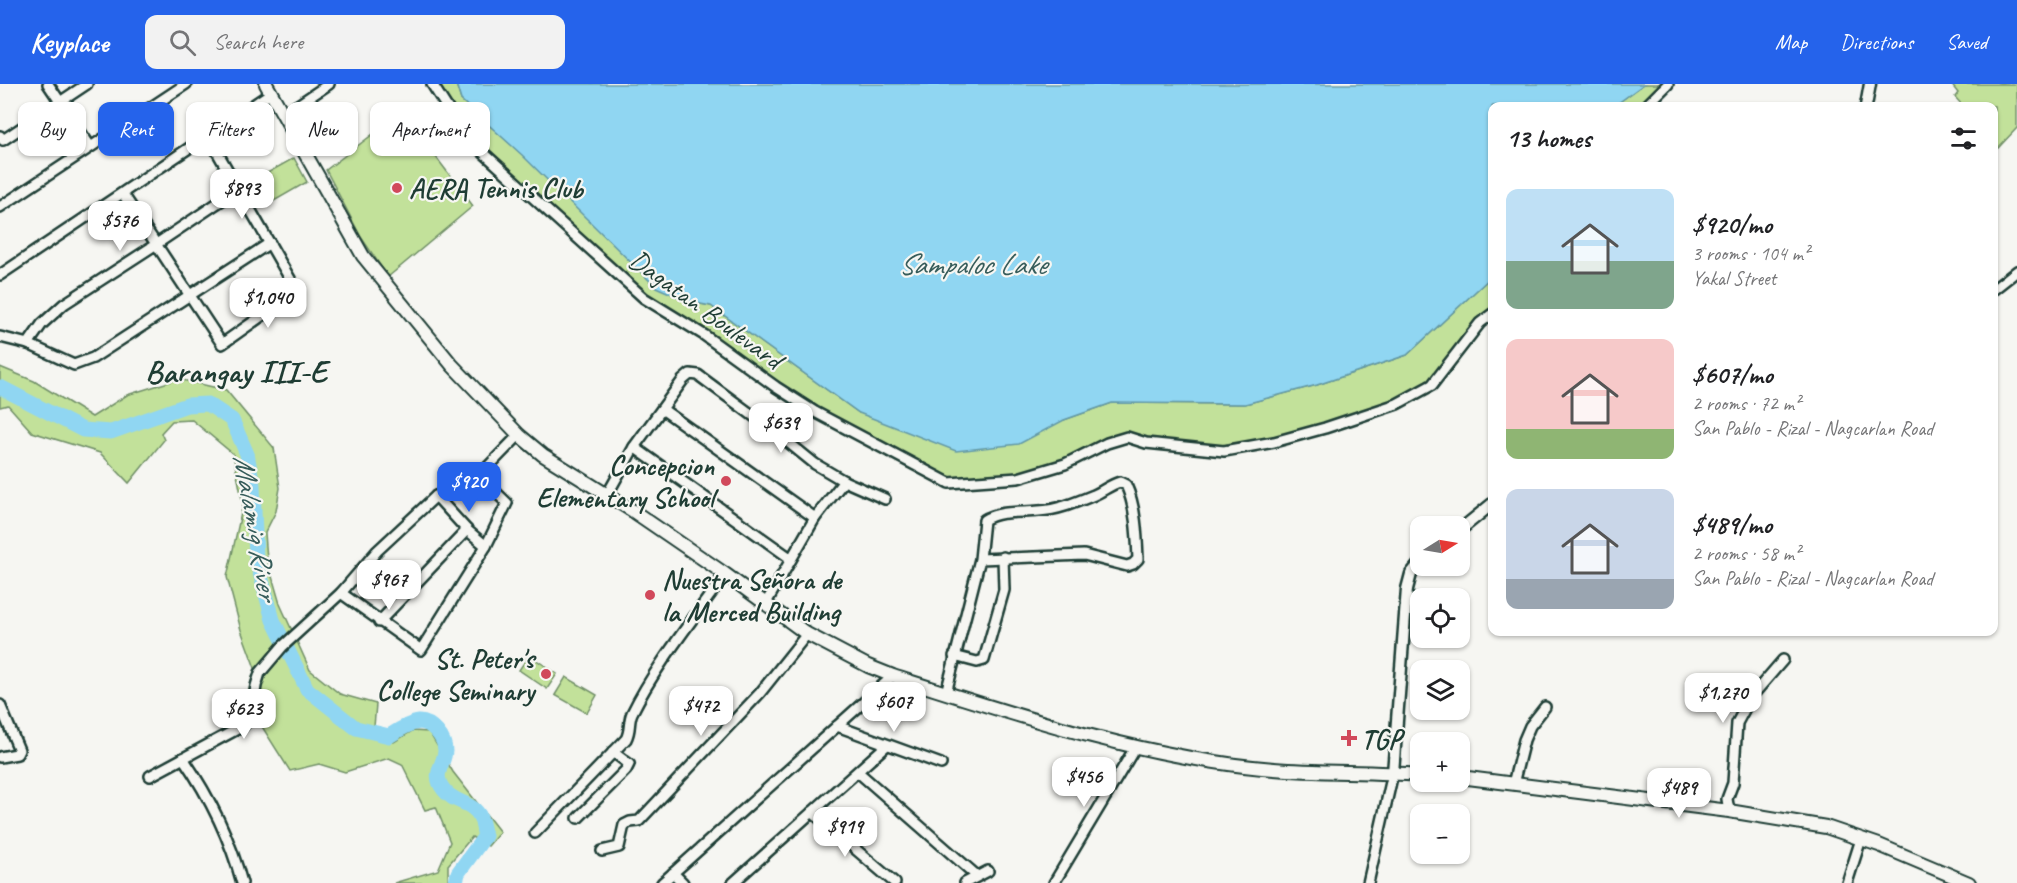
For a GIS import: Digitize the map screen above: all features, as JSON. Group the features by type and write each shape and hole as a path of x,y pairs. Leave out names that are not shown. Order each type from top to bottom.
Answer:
{"main road":[{"path":"268,89 363,256 452,365 519,435 543,455 725,574 807,634 868,666 894,676 946,693 1136,746 1197,759 1274,769 1410,774"},
{"path":"1470,778 1728,811 1826,827 1970,883"}],"street":[{"path":"48,84 60,102 87,84"},
{"path":"0,207 186,84"},
{"path":"283,116 329,84"},
{"name":"Dagatan Boulevard","path":"432,84 465,136 644,298 704,335 815,412 949,483 1018,478 1065,464 1107,443 1127,437 1146,443 1224,451 1274,442 1325,428 1397,404 1432,385 1480,323 1488,317"},
{"path":"1650,102 1668,84"},
{"path":"1867,102 1870,84"},
{"path":"251,102 268,89"},
{"path":"0,136 3,140 18,130"},
{"path":"86,140 90,146"},
{"path":"0,275 186,151"},
{"path":"123,194 222,344 297,291 220,156"},
{"path":"28,344 42,324 64,304 240,188"},
{"path":"0,338 28,344 74,365 93,358 188,294 270,243"},
{"path":"1998,287 2017,271"},
{"path":"607,495 634,447 683,380 690,374 698,375 815,464 844,481 885,499"},
{"path":"663,409 814,518"},
{"path":"150,776 243,726 253,706 260,673 282,647 342,593 377,551 436,496 480,476 519,435"},
{"path":"634,447 790,558"},
{"path":"342,593 421,650 486,546 507,503 480,476"},
{"path":"766,603 814,518 844,481"},
{"path":"946,693 980,559 984,520 991,515 1043,511 1078,501 1120,482 1126,485 1131,501 1137,544 1138,559 1133,564 1127,566 1084,555 980,559"},
{"path":"436,496 467,530 486,546"},
{"path":"1470,522 1488,507"},
{"path":"380,622 467,530"},
{"path":"954,656 977,662 984,660 1004,590 1002,557"},
{"path":"535,833 630,732 629,721 647,685 725,574"},
{"path":"1368,883 1393,773 1407,589 1410,576"},
{"path":"602,851 619,847 624,825 639,821 760,693 807,634"},
{"path":"1728,811 1727,799 1733,783 1737,723 1751,698 1783,660"},
{"path":"662,883 894,676"},
{"path":"1513,784 1524,740 1530,726 1545,707"},
{"path":"0,757 17,754 19,750 1,710"},
{"path":"837,726 941,764"},
{"path":"733,883 887,745"},
{"path":"1054,883 1136,746"},
{"path":"578,818 626,770 629,764 613,752"},
{"path":"183,758 210,799 238,867 242,883"},
{"path":"858,772 977,876"},
{"path":"812,812 895,883"},
{"path":"1847,883 1861,839"},
{"path":"965,883 988,871"},
{"path":"673,873 683,883"}],"green space":[{"path":"432,84 456,84 463,102 443,102"},
{"path":"1644,84 1668,84 1650,102 1619,102"},
{"path":"1951,84 2017,84 2017,128 1998,148 1998,102 1959,102 1955,97 1958,93"},
{"path":"490,126 690,302 711,306 859,413 1064,420 1112,403 1245,404 1317,385 1407,355 1488,280 1488,319 1432,385 1397,404 1224,451 1127,437 1018,478 949,483 815,412 644,298 487,156 490,156"},
{"name":"AERA Tennis Club","path":"370,136 370,156 435,156 473,206 388,277 361,237 326,170 344,156 358,156 358,146"},
{"path":"294,158 307,182 274,201 260,177"},
{"path":"0,367 34,381 92,417 127,395 178,379 226,390 274,448 280,488 276,511 265,533 267,559 280,604 310,670 340,694 376,704 373,738 394,742 412,731 429,732 453,772 500,832 488,846 472,837 448,865 448,883 394,883 438,870 450,842 436,807 425,810 402,764 389,758 345,772 319,764 290,771 249,706 249,689 255,668 241,630 227,577 243,504 233,454 192,420 172,421 161,433 164,440 129,483 100,453 32,432 8,405 0,407"},
{"path":"529,655 557,674 547,689 519,670"},
{"path":"566,677 597,695 587,713 555,695"}],"water":[{"name":"Sampaloc Lake","path":"456,84 1644,84 1619,102 1488,102 1488,280 1407,355 1317,385 1245,404 1112,403 1064,420 1019,444 956,451 859,413 711,306 690,302 656,287 490,126 490,102 463,102"}],"waterway":[{"name":"Malamig River","path":"0,387 83,430 111,432 187,405 208,404 232,420 247,454 253,485 256,558 273,620 307,689 356,728 389,736 415,723 429,725 440,736 445,751 438,775 440,784 448,794 473,808 480,817 485,836 458,873 456,883"}],"place":[{"name":"AERA Tennis Club","path":"397,188"},
{"name":"Concepcion Elementary School","path":"726,481"},
{"name":"Nuestra Señora de la Merced Building","path":"650,595"},
{"name":"St. Peter's College Seminary","path":"546,674"},
{"name":"TGP","path":"1349,738"}],"district":[{"name":"Barangay III-E","path":"236,371"}]}
